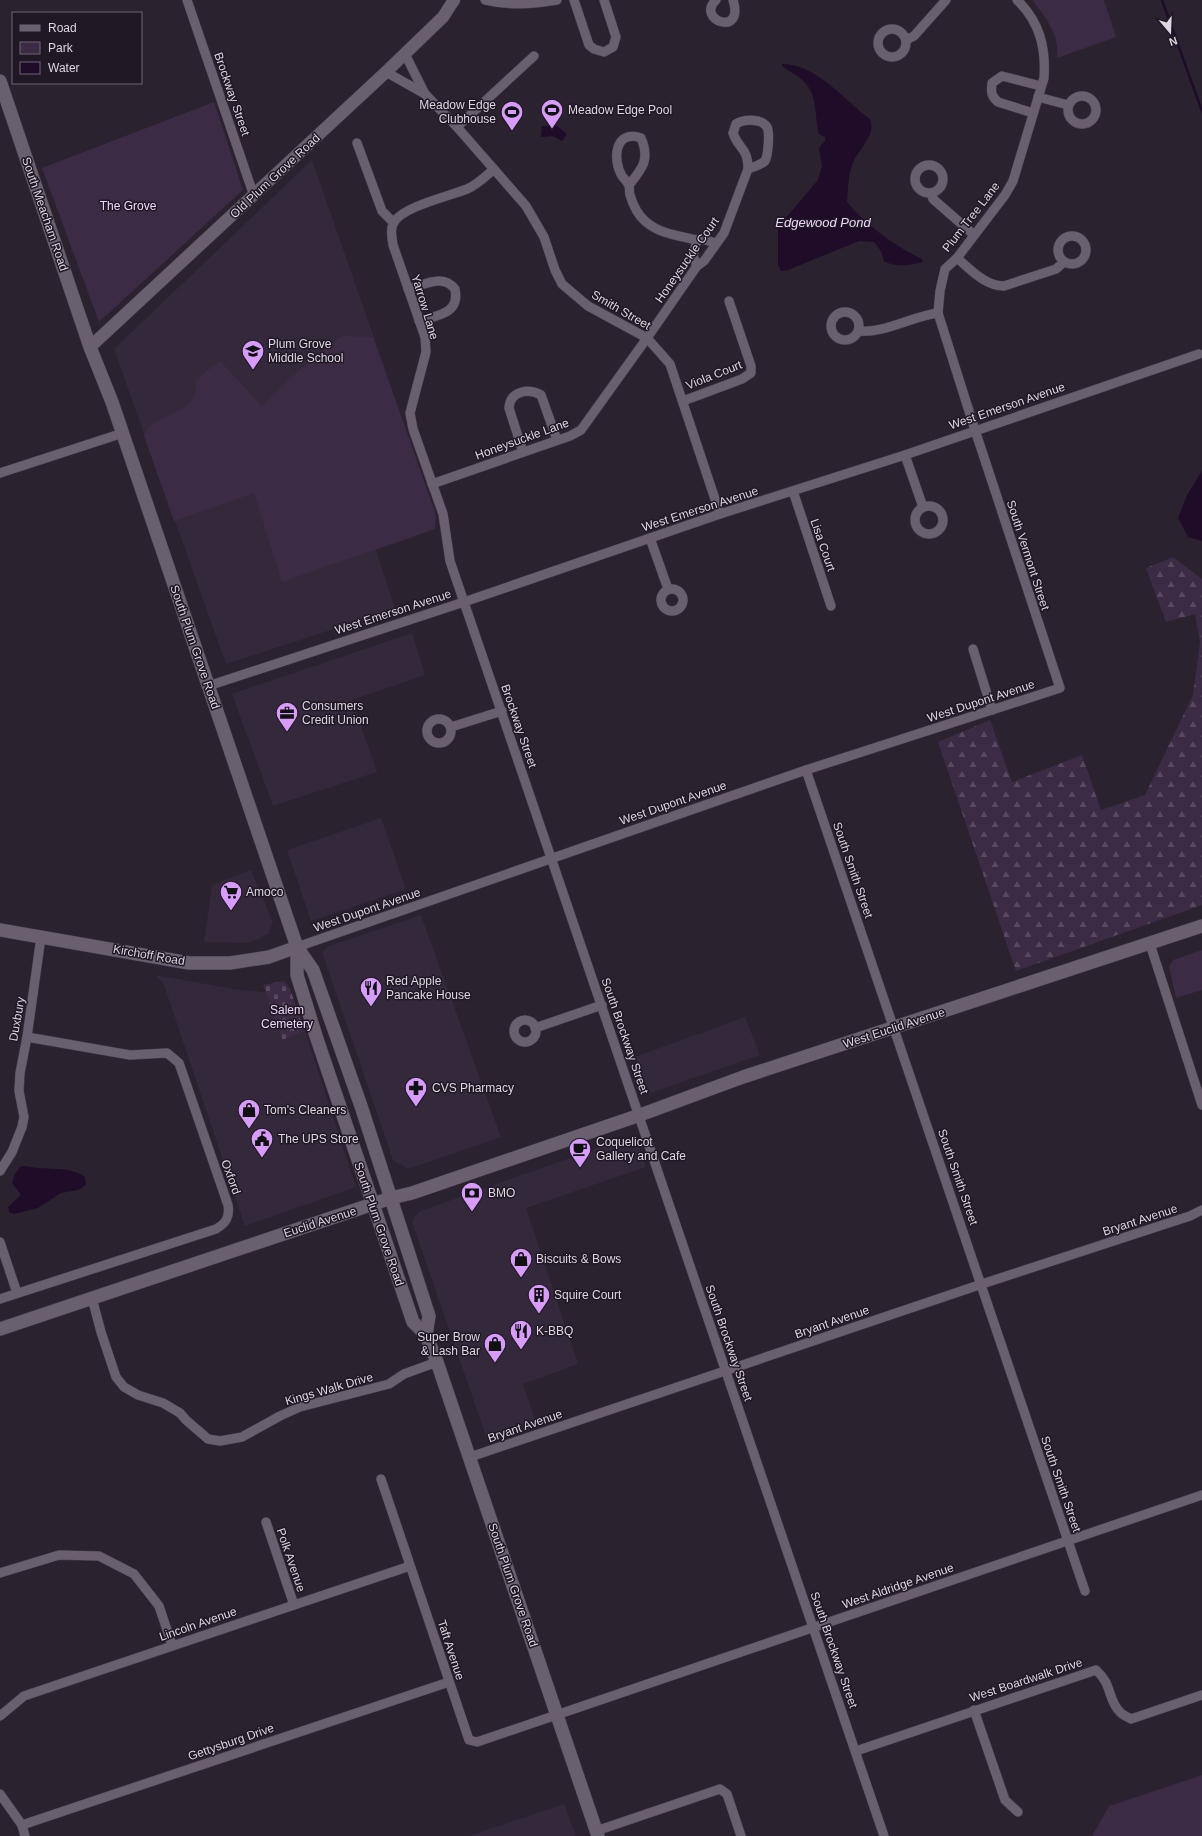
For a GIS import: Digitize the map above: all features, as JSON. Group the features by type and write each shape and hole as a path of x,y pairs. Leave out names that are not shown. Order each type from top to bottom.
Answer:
{"main road":[{"name":"South Meacham Road","path":"0,81 5,110 90,347"},
{"name":"South Plum Grove Road","path":"90,347 122,432 296,947 297,975 372,1204 413,1322 426,1335 437,1362 597,1834"},
{"path":"1150,944 1202,926"},
{"name":"Kirchoff Road","path":"1,927 41,937 189,962 230,963 269,957 296,947"},
{"name":"West Euclid Avenue","path":"640,1115 743,1077 1150,944"},
{"name":"South Plum Grove Road","path":"296,947 313,970 361,1106 429,1316 426,1335"},
{"name":"Euclid Avenue","path":"0,1329 372,1204 412,1193 640,1115"}],"street":[{"name":"Brockway Street","path":"186,0 254,196"},
{"name":"Old Plum Grove Road","path":"90,347 405,54 443,17 454,0"},
{"path":"486,0 510,4 553,0"},
{"path":"574,0 589,45 594,49 604,52 613,47 616,43 616,37 604,0"},
{"path":"716,0 711,7 712,15 718,21 722,22 730,21 735,14 736,10 733,0"},
{"path":"906,40 914,36 946,0"},
{"name":"Plum Tree Lane","path":"975,430 938,313 940,291 945,268 956,258 973,234 1005,195 1013,181 1044,78 1045,61 1043,44 1032,17 1018,0"},
{"name":"Smith Street","path":"405,54 424,94"},
{"path":"457,128 534,56"},
{"name":"Smith Street","path":"386,72 424,94 457,128 526,206 538,224 562,284 588,306 648,338 670,364 720,514"},
{"path":"1033,113 998,102 991,92 992,83 1002,76 1041,86"},
{"path":"1038,97 1068,105"},
{"path":"746,120 761,123 768,131 766,158 762,163 748,169 746,152 737,141 733,133 736,124 746,120"},
{"path":"629,185 641,169 646,157 645,148 641,138 633,135 624,138 618,146 617,156 622,176 629,185 632,200 644,221 652,227 665,232 716,243"},
{"path":"357,143 382,211 393,222 402,213 468,188 481,181 494,169"},
{"name":"Honeysuckle Court","path":"648,338 697,266 704,261 727,227 748,169"},
{"path":"931,192 933,199 973,234"},
{"name":"Yarrow Lane","path":"393,222 391,230 392,245 419,321 424,337 426,352 410,413 411,422 445,526 450,561 464,602"},
{"path":"697,240 693,256 697,266"},
{"path":"956,258 980,278 995,286 1004,286 1056,269 1064,262"},
{"path":"408,289 441,280 446,281 455,289 456,301 453,308 419,321"},
{"name":"Viola Court","path":"683,401 742,379 751,373 751,366 729,301"},
{"path":"859,331 869,332 924,315 938,313"},
{"name":"Honeysuckle Lane","path":"432,484 570,436 581,430 648,338"},
{"name":"West Emerson Avenue","path":"208,686 464,602 720,514 905,455 1199,354"},
{"path":"523,452 508,408 512,397 524,391 529,390 541,395 557,440"},
{"name":"South Vermont Street","path":"975,430 1060,688"},
{"path":"0,473 122,432"},
{"path":"905,455 922,507"},
{"name":"Lisa Court","path":"792,491 831,606"},
{"path":"650,538 668,589"},
{"name":"Brockway Street","path":"464,602 552,858"},
{"path":"972,650 992,710"},
{"name":"West Dupont Avenue","path":"296,947 806,770 1060,688"},
{"path":"451,728 502,711"},
{"name":"South Smith Street","path":"806,770 982,1284 1085,1591"},
{"name":"South Brockway Street","path":"552,858 884,1836"},
{"name":"Duxbury","path":"0,1171 12,1152 22,1127 24,1117 19,1091 20,1073 27,1037 41,937"},
{"path":"1150,944 1202,1105"},
{"path":"535,1028 602,1005"},
{"name":"Oxford","path":"0,1299 216,1229 223,1225 229,1213 228,1205 179,1063 175,1058 167,1053 130,1056 27,1037"},
{"name":"Bryant Avenue","path":"470,1457 982,1284 1190,1216 1202,1210"},
{"path":"0,1242 17,1293"},
{"name":"Kings Walk Drive","path":"92,1298 100,1332 116,1377 124,1387 138,1395 163,1403 180,1412 186,1420 208,1439 220,1441 242,1438 294,1409 388,1384 404,1374 437,1362"},
{"name":"Taft Avenue","path":"381,1479 469,1740 477,1742 557,1715"},
{"name":"West Aldridge Avenue","path":"557,1715 1202,1495"},
{"name":"Polk Avenue","path":"266,1522 294,1605"},
{"path":"0,1573 59,1555 99,1556 134,1574 159,1606 172,1645"},
{"name":"Lincoln Avenue","path":"0,1716 24,1696 410,1566"},
{"name":"West Boardwalk Drive","path":"856,1751 1096,1670 1108,1684 1113,1702 1120,1713 1131,1719 1202,1695"},
{"name":"Gettysburg Drive","path":"22,1825 449,1682"},
{"path":"974,1710 1005,1800 1018,1812"},
{"path":"597,1834 720,1789 727,1794 741,1836"},
{"path":"0,1794 22,1825 25,1836"}],"shaded area":[{"name":"Plum Grove Middle School","path":"312,160 436,515 435,529 376,550 395,609 226,664 114,349"},
{"path":"412,633 425,675 352,700 377,772 273,806 232,694"},
{"path":"381,818 406,889 311,921 287,850"},
{"path":"251,870 273,922 268,934 249,943 204,942 212,885"},
{"path":"421,915 501,1137 408,1169 393,1160 322,952 329,946"},
{"path":"155,975 239,990 265,992 282,1040 305,1031 356,1187 245,1226 164,985"},
{"path":"745,1017 760,1055 650,1093 635,1057"},
{"path":"635,1135 646,1167 526,1208 578,1364 523,1384 537,1426 492,1441 487,1439 412,1222 418,1212"},
{"path":"564,1804 576,1836 469,1836"}],"green space":[{"path":"1032,0 1104,0 1116,37 1057,58 1056,42 1051,27"},
{"name":"The Grove","path":"214,102 243,190 99,322 42,168"},
{"path":"342,336 373,337 436,515 435,529 282,582 254,493 174,521 144,436 149,426 188,405 196,395 196,379 220,361 262,406 294,375"},
{"path":"1173,557 1202,579 1202,905 1016,971 938,742 990,720 1012,782 1082,755 1101,810 1145,795 1193,695 1200,642 1195,614 1166,622 1146,568"},
{"path":"1202,950 1202,990 1176,998 1169,967 1173,960"},
{"name":"Salem Cemetery","path":"284,981 290,989 305,1031 282,1040 263,985"},
{"path":"1202,1775 1202,1836 1092,1836 1109,1806"}],"water":[{"name":"Edgewood Pond","path":"782,64 795,66 819,76 870,119 871,131 869,137 854,159 852,165 848,184 847,202 872,227 902,248 922,259 923,262 893,265 884,261 881,251 874,242 859,241 788,270 781,271 778,265 778,227 818,180 822,166 819,148 825,141 825,137 819,134 813,96 810,90 802,80 782,66"},
{"name":"Meadow Edge Pool","path":"542,126 557,126 567,134 562,141 553,136 541,137"},
{"path":"1202,471 1202,541 1188,537 1178,518 1187,495"},
{"path":"25,1166 79,1173 85,1177 86,1185 78,1190 61,1193 38,1208 14,1214 9,1212 8,1207 21,1195 12,1183 15,1174 20,1167"}],"waterway":[{"path":"1162,0 1202,111"}],"place":[{"name":"Meadow Edge Pool","path":"552,130"},
{"name":"Meadow Edge Clubhouse","path":"512,132"},
{"name":"Plum Grove Middle School","path":"253,370"},
{"name":"Consumers Credit Union","path":"287,732"},
{"name":"Amoco","path":"231,912"},
{"name":"Red Apple Pancake House","path":"371,1008"},
{"name":"CVS Pharmacy","path":"416,1108"},
{"name":"Tom's Cleaners","path":"249,1130"},
{"name":"The UPS Store","path":"262,1158"},
{"name":"Coquelicot Gallery and Cafe","path":"580,1168"},
{"name":"BMO","path":"472,1212"},
{"name":"Biscuits & Bows","path":"521,1278"},
{"name":"Squire Court","path":"539,1314"},
{"name":"K-BBQ","path":"521,1350"},
{"name":"Super Brow & Lash Bar","path":"495,1364"}]}
